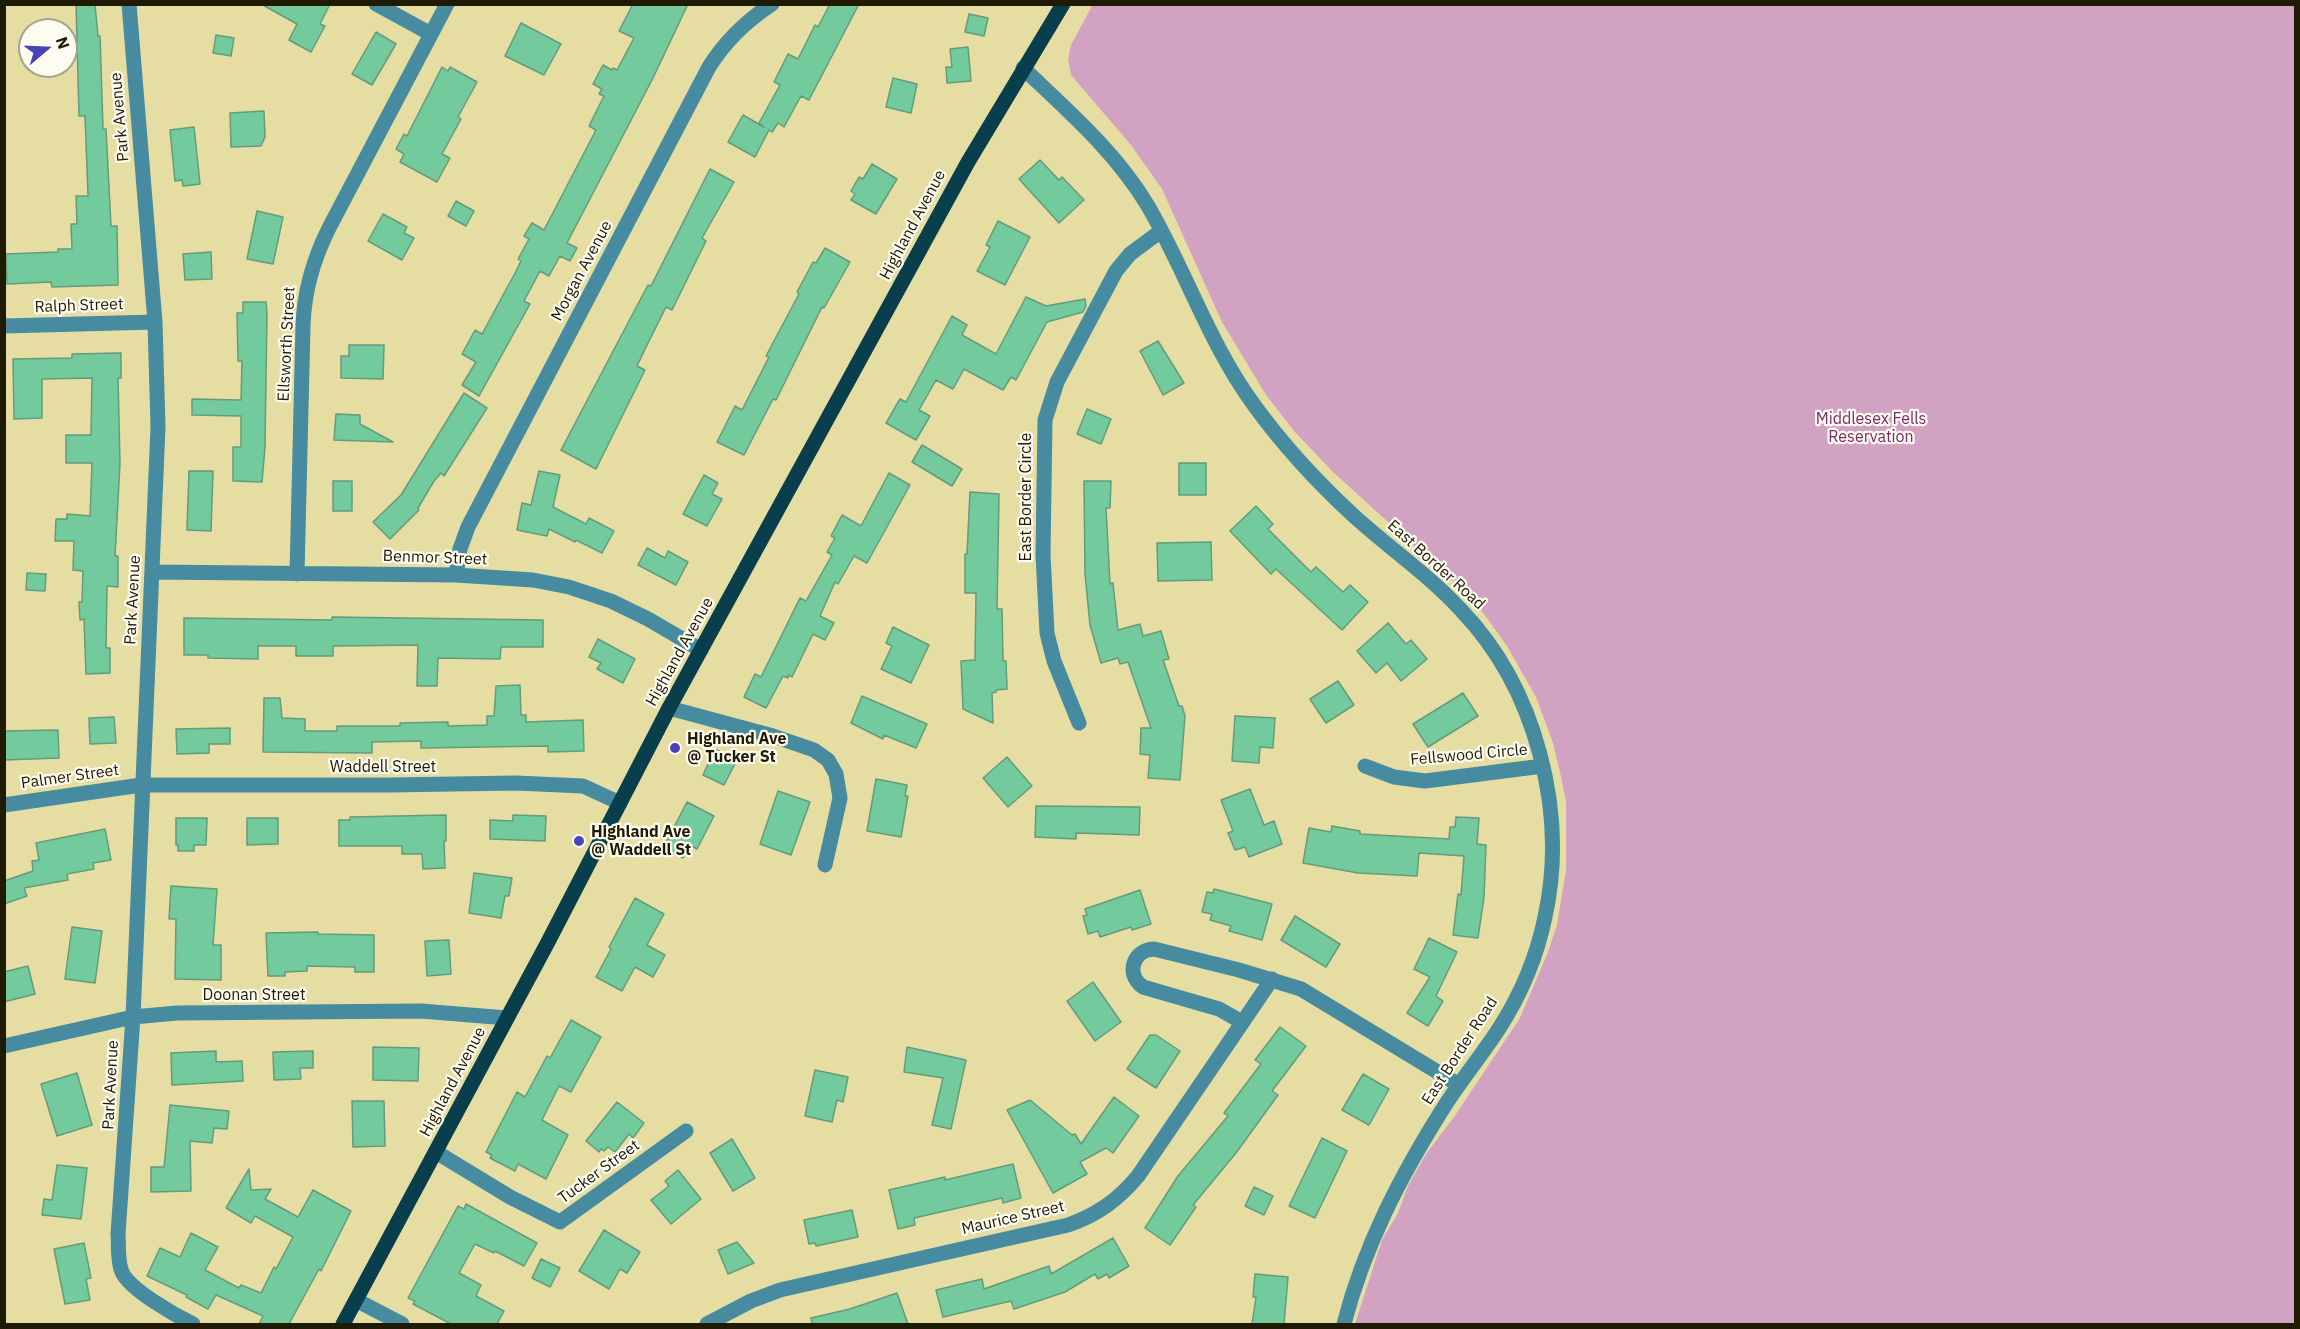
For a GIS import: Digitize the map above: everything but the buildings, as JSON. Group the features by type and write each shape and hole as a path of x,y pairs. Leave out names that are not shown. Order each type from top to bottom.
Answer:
{"main road":[{"name":"Highland Avenue","path":"343,1324 507,1018 669,708 968,162 1063,4"}],"street":[{"name":"Park Avenue","path":"129,4 155,322 158,428 141,785 133,1017 118,1234 120,1265 123,1274 147,1296 194,1324"},
{"path":"376,4 431,34"},
{"name":"Ellsworth Street","path":"297,574 303,326 307,286 324,237 447,4"},
{"name":"Morgan Avenue","path":"456,575 460,549 468,527 709,67 732,36 764,7"},
{"name":"East Border Road","path":"1023,68 1100,141 1131,181 1161,231 1219,348 1251,402 1270,427 1354,516 1444,593 1481,633 1525,709 1543,766 1552,834 1551,880 1541,932 1528,971 1501,1025 1419,1147 1391,1198 1365,1258 1344,1324"},
{"name":"East Border Circle","path":"1078,723 1054,661 1047,633 1043,555 1045,420 1057,382 1116,271 1137,248 1161,231"},
{"name":"Ralph Street","path":"4,326 155,322"},
{"name":"Benmor Street","path":"152,572 456,575 533,580 578,590 627,609 701,650"},
{"path":"669,708 773,736 814,750 828,760 836,774 840,798 825,865"},
{"name":"Fellswood Circle","path":"1365,766 1394,777 1425,781 1543,766"},
{"name":"Waddell Street","path":"141,785 545,783 590,788 620,803"},
{"name":"Palmer Street","path":"4,805 141,785"},
{"path":"1242,1022 1219,1009 1143,987 1137,983 1133,974 1133,963 1144,951 1156,949 1272,979 1314,995 1459,1085"},
{"name":"Maurice Street","path":"707,1324 751,1301 780,1290 1068,1225 1090,1217 1112,1203 1138,1176 1272,979"},
{"name":"Doonan Street","path":"4,1046 133,1017 221,1012 421,1011 507,1018"},
{"name":"Tucker Street","path":"436,1152 510,1197 560,1222 686,1131"},
{"path":"356,1300 402,1324"}],"green space":[{"name":"Middlesex Fells Reservation","path":"1093,4 2295,5 2295,1324 1355,1324 1382,1240 1398,1213 1408,1186 1426,1154 1454,1117 1520,1018 1548,952 1557,925 1566,870 1566,801 1553,743 1536,697 1507,646 1471,597 1334,473 1294,431 1266,395 1222,322 1162,189 1131,145 1071,75 1068,59 1071,45"}],"place":[{"name":"Highland Ave @ Tucker St","path":"675,748"},
{"name":"Highland Ave @ Waddell St","path":"579,841"}]}
